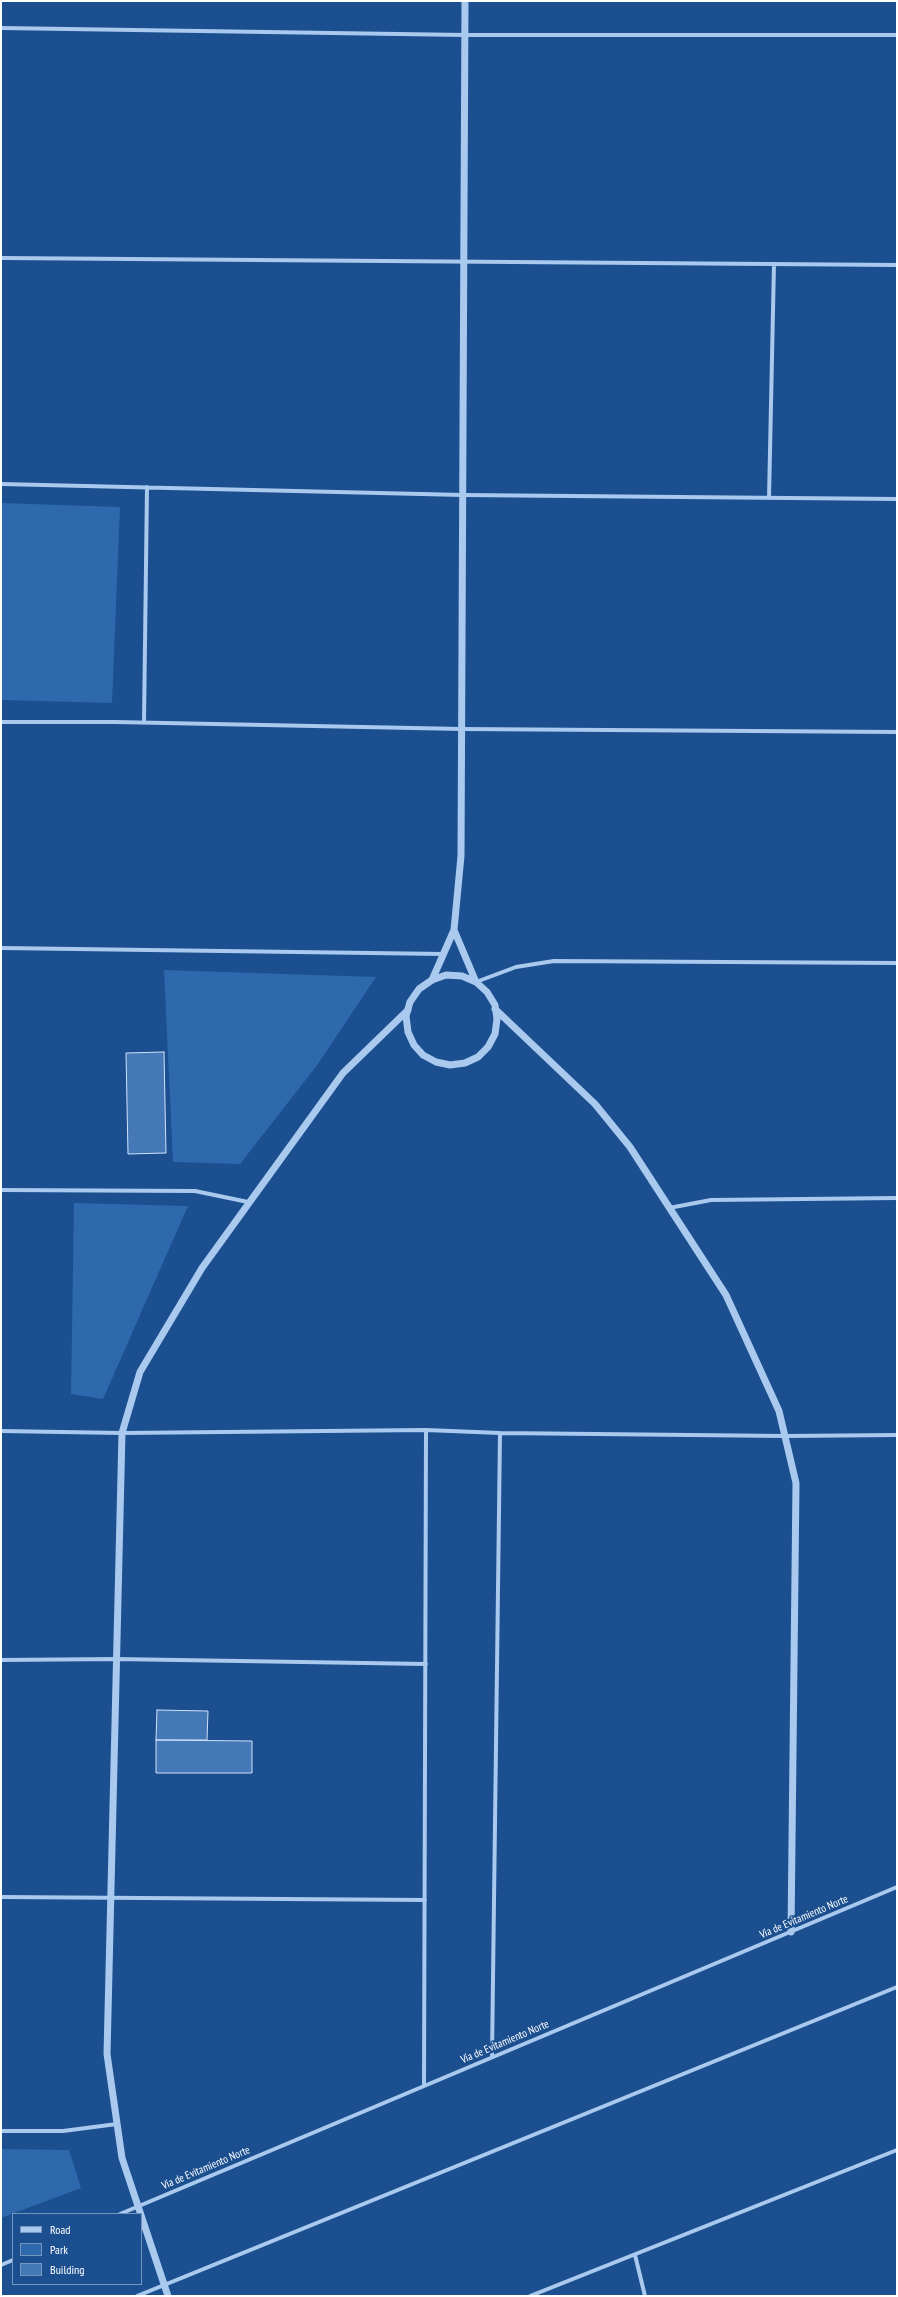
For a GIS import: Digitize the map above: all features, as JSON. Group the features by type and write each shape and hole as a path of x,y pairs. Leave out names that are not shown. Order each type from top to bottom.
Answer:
{"street":[{"path":"432,980 454,930 461,856 465,1"},
{"path":"1,28 465,35 897,35"},
{"path":"1,258 464,263 897,265"},
{"path":"769,498 774,264"},
{"path":"1,484 463,495 897,499"},
{"path":"144,722 147,487"},
{"path":"1,722 144,722 462,729 897,732"},
{"path":"454,930 476,982"},
{"path":"1,948 444,954"},
{"path":"476,982 516,967 554,961 897,963"},
{"path":"446,975 462,976 476,982 487,992 495,1009 497,1020 495,1034 488,1047 478,1057 464,1063 450,1065 436,1062 423,1055 414,1045 408,1032 406,1016 410,1002 419,989 432,980 446,975"},
{"path":"495,1009 594,1104 630,1147 726,1295 779,1411 796,1483 791,1932"},
{"path":"140,2213 122,2158 107,2054 122,1433 140,1372 202,1268 248,1202 343,1073 408,1010"},
{"path":"1,1190 195,1191 248,1202"},
{"path":"669,1208 711,1200 897,1198"},
{"path":"424,2085 426,1430"},
{"path":"1,1431 122,1433 426,1430 500,1433 785,1436 897,1435"},
{"path":"492,2057 500,1433"},
{"path":"1,1660 116,1659 426,1664"},
{"name":"Vía de Evitamiento Norte","path":"122,2213 897,1887"},
{"path":"1,1897 111,1896 425,1900"},
{"path":"138,2296 897,1987"},
{"path":"1,2131 62,2131 118,2124"},
{"path":"530,2296 897,2150"},
{"path":"142,2218 168,2296"},
{"path":"635,2255 645,2296"},
{"path":"1,2265 12,2260"}],"green space":[{"path":"1,503 120,507 112,703 1,700"},
{"path":"164,970 376,977 318,1064 240,1164 173,1162"},
{"path":"74,1203 188,1206 103,1399 71,1394"},
{"path":"1,2149 69,2150 81,2188 1,2218"}],"building":[{"path":"164,1052 166,1153 128,1154 126,1053"},
{"path":"157,1710 208,1711 207,1740 156,1740"},
{"path":"156,1740 252,1741 252,1773 156,1773"}]}
